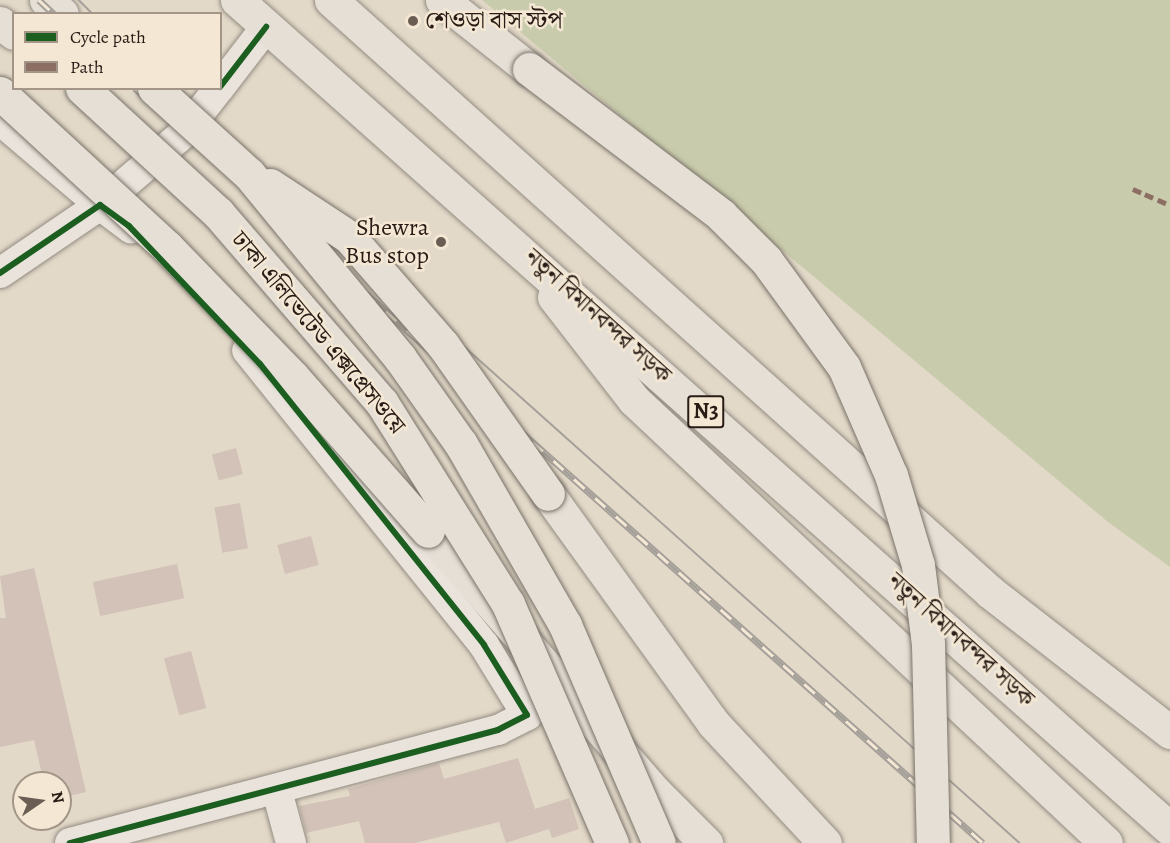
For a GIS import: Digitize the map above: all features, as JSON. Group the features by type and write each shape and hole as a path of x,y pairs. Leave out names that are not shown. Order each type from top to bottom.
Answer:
{"highway":[{"path":"46,0 60,12"},
{"name":"নতুন বিমানবন্দর সড়ক","path":"237,0 504,232 1170,829"},
{"name":"N3","path":"330,0 990,592 1170,732"},
{"path":"442,0 721,215 766,260 844,367 891,475 918,565 928,644 933,843"},
{"name":"ঢাকা এলিভেটেড এক্সপ্রেসওয়ে","path":"84,90 218,213 382,403 508,604 612,843"},
{"name":"ঢাকা এলিভেটেড এক্সপ্রেসওয়ে","path":"156,90 249,174 400,358 461,444 565,625 659,843"},
{"path":"0,93 167,247 292,376 654,791 706,843"},
{"path":"249,174 299,200 349,237 436,337 713,723 825,843"},
{"path":"504,232 634,400 1106,843"}],"street":[{"path":"222,85 266,27"},
{"path":"0,273 100,205 184,133 218,90"},
{"path":"0,120 100,205 129,226 260,364 484,645 527,715 498,730 277,791 70,843"},
{"path":"277,791 291,843"}],"green space":[{"path":"482,0 1170,0 1170,567 1108,522"}],"building":[{"path":"236,448 243,474 219,481 212,454"},
{"path":"240,503 248,548 222,553 214,508"},
{"path":"311,536 319,565 285,574 277,545"},
{"path":"177,564 184,598 100,616 93,582"},
{"path":"34,568 86,792 72,795 72,771 41,771 34,740 0,747 0,618 6,618 0,576"},
{"path":"191,651 206,708 179,715 164,658"},
{"path":"518,758 535,809 569,798 579,829 552,838 549,829 506,843 499,822 415,843 365,843 359,821 306,833 299,806 350,796 348,789 439,763 444,779"}],"tram line":[{"path":"79,0 91,12"},
{"path":"177,90 1020,843"}],"railway":[{"path":"39,0 52,12"},
{"path":"137,90 983,843"}],"marked path":[{"path":"1133,189 1170,205"}],"cycle path":[{"path":"222,84 266,27"},
{"path":"0,273 100,205 129,226 260,364 484,645 527,715 498,730 70,843"}],"place":[{"name":"শেওড়া বাস স্টপ","path":"413,21"},
{"name":"Shewra Bus stop","path":"441,242"}]}
